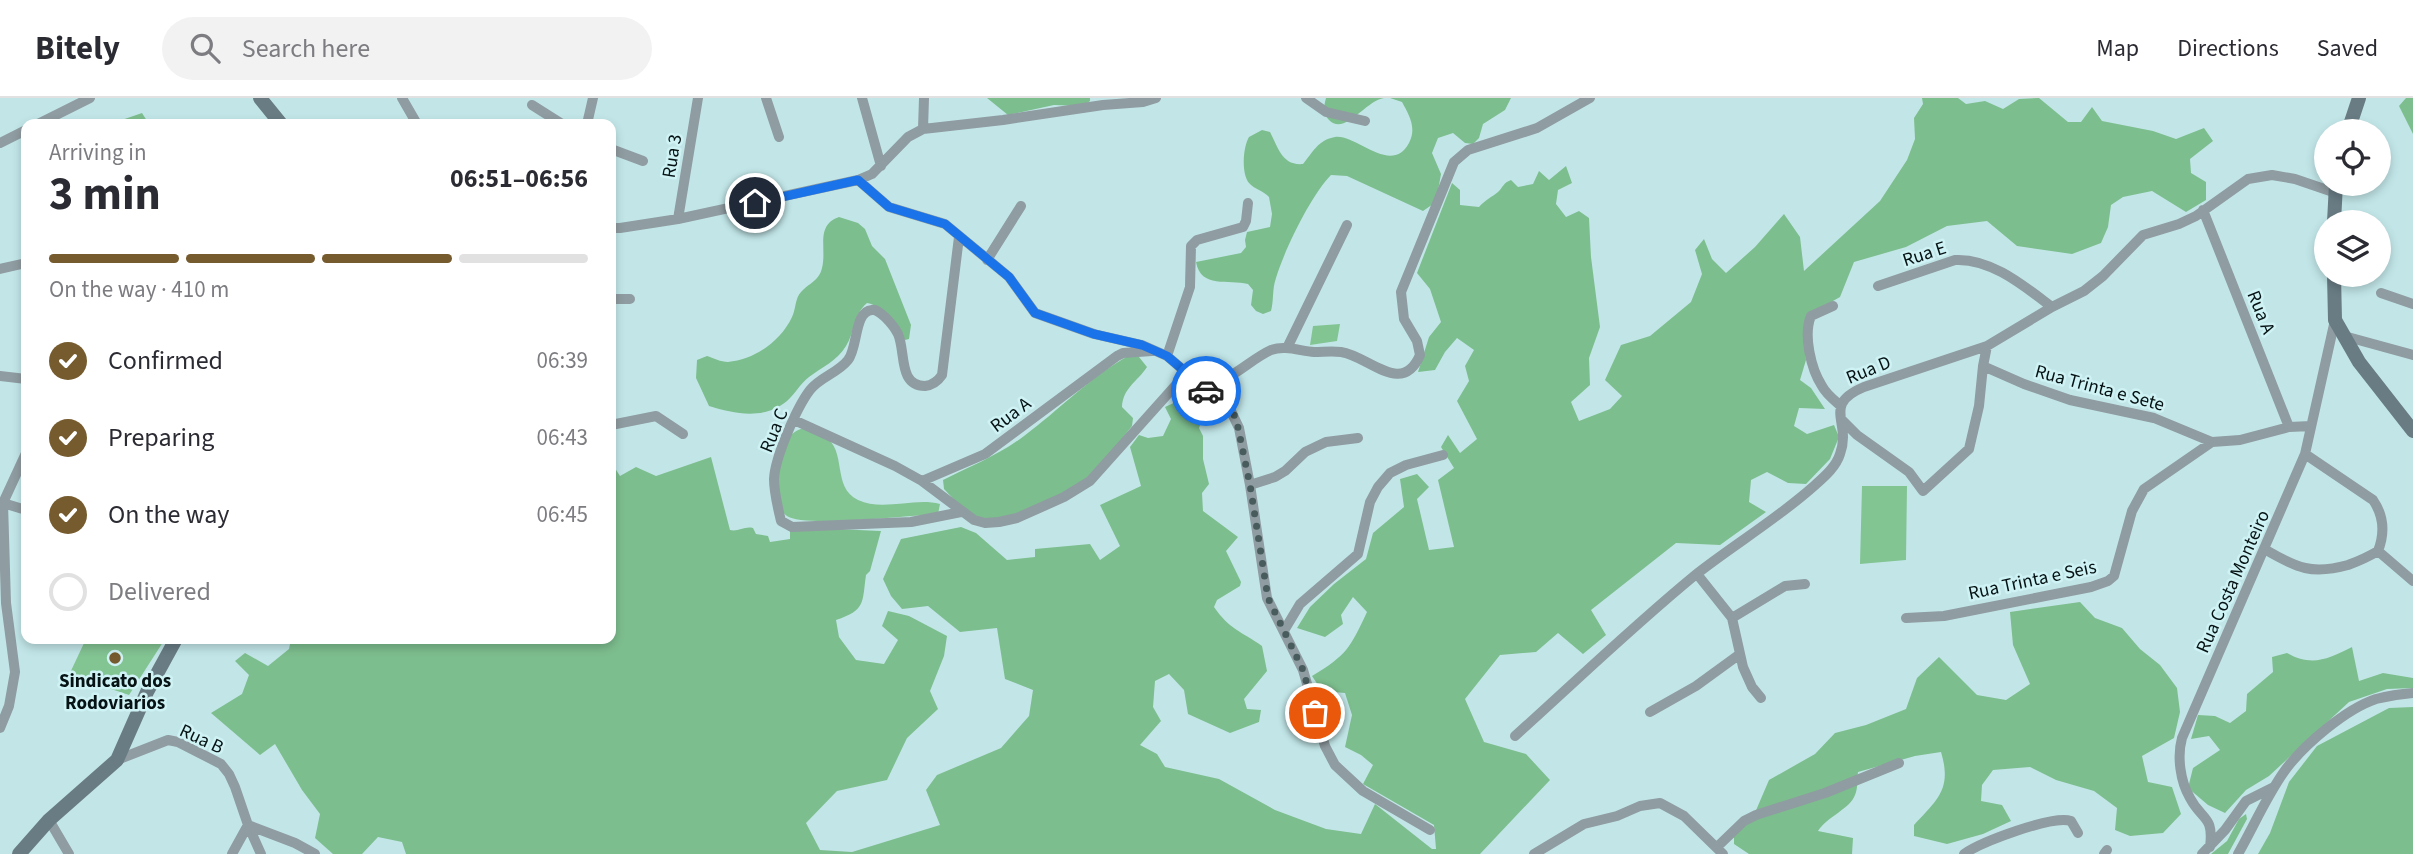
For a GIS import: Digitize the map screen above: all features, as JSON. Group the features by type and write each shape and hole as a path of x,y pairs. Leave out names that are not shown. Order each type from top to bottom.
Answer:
{"street":[{"path":"48,119 90,98"},
{"path":"260,98 277,119"},
{"path":"402,98 415,119"},
{"path":"587,119 593,98"},
{"name":"Rua 3","path":"678,219 698,98"},
{"path":"766,98 779,137"},
{"path":"862,98 881,166"},
{"path":"922,129 924,98"},
{"path":"616,228 678,219 858,180 872,174 908,137 922,129 1003,120 1102,101 1143,102 1156,98"},
{"path":"1306,98 1326,112 1365,121"},
{"path":"1182,373 1214,382 1230,376 1270,351 1287,348 1347,353 1390,374 1409,370 1420,355 1417,341 1404,319 1401,292 1454,162 1468,149 1537,128 1590,98"},
{"path":"2352,119 2359,98"},
{"path":"532,106 554,119"},
{"path":"0,144 21,133"},
{"path":"616,151 643,161"},
{"name":"Rua D","path":"1514,736 1697,574 1801,498 1825,477 1841,453 1841,406 1846,396 1987,346 2084,291 2103,276 2143,235 2179,224 2248,179 2262,175 2314,183"},
{"path":"858,180 882,203 940,221 1009,277 1035,313 1094,334 1142,345 1167,356 1182,373 1229,407 1239,428 1268,598 1303,670 1320,735 1335,765 1363,791 1430,830"},
{"path":"1167,356 1189,287 1191,246 1197,240 1243,227 1248,203"},
{"path":"988,260 1021,206"},
{"name":"Rua A","path":"2203,210 2289,427"},
{"path":"1287,348 1348,225"},
{"name":"Rua C","path":"959,237 942,375 937,382 929,386 916,385 909,379 903,365 898,335 890,322 873,309 866,312 861,316 855,348 848,360 809,391 779,453 774,478 780,521 792,527 911,522 961,512"},
{"name":"Rua E","path":"1878,286 1955,260 1977,261 2015,281 2052,307"},
{"path":"0,269 21,264"},
{"path":"2334,287 2335,320 2379,390 2413,431"},
{"path":"2381,293 2413,304"},
{"path":"616,299 630,299"},
{"path":"1833,306 1811,316 1808,333 1815,372 1822,387 1841,406"},
{"name":"Rua Costa Monteiro","path":"2206,850 2210,823 2187,793 2178,752 2305,454 2335,320"},
{"path":"2344,336 2413,355"},
{"path":"1841,419 1857,435 1909,472 1923,491 1969,449 1976,425 1987,346"},
{"name":"Rua A","path":"922,481 985,454 1123,353 1155,351"},
{"name":"Rua Trinta e Sete","path":"1983,366 2070,400 2154,418 2212,442 2240,440 2289,427 2311,426"},
{"path":"794,420 922,481 974,520 985,523 999,522 1017,518 1078,490 1090,481 1182,373"},
{"path":"0,376 21,378"},
{"path":"616,424 656,416 683,434"},
{"path":"1250,485 1275,477 1305,452 1326,442 1358,438"},
{"name":"Rua Trinta e Seis","path":"1906,618 1944,616 2091,587 2108,581 2116,570 2132,511 2144,489 2212,442"},
{"path":"2266,550 2288,563 2318,571 2368,558 2378,551 2383,524 2379,508 2373,500 2305,454"},
{"path":"1285,629 1300,604 1358,554 1370,502 1390,473 1406,465 1443,455"},
{"path":"0,728 9,706 15,672 6,603 3,503 21,464"},
{"path":"3,503 21,508"},
{"path":"2378,551 2413,581"},
{"path":"1697,574 1732,618 1740,654 1752,687 1761,698"},
{"path":"1732,618 1786,586 1805,584"},
{"path":"19,854 49,820 117,760 147,692 173,644"},
{"path":"1650,712 1696,685 1740,654"},
{"path":"2238,854 2274,787 2288,767 2339,719 2374,700 2413,693"},
{"name":"Rua B","path":"117,760 159,741 178,742 221,764 229,774 261,854"},
{"path":"1534,854 1584,824 1617,816 1640,806 1660,803 1684,816 1720,851 1744,821 1756,815 1825,793 1899,763"},
{"path":"2206,850 2246,801 2257,793 2274,787"},
{"path":"49,820 69,854"},
{"path":"1968,853 2051,820 2071,821 2078,833"},
{"path":"232,854 248,825 315,854"}],"green space":[{"path":"987,98 1090,98 1090,101 1083,106 1054,105 1008,115"},
{"path":"1326,98 1384,98 1348,121 1335,124 1325,115"},
{"path":"1390,98 1511,98 1505,110 1483,124 1479,138 1473,144 1465,143 1453,133 1438,138 1432,153 1441,174 1436,202 1423,211 1347,176 1331,175 1307,209 1285,253 1275,282 1271,311 1263,314 1256,311 1251,305 1253,290 1248,284 1209,280 1203,276 1196,262 1241,253 1246,247 1247,232 1270,227 1272,214 1269,197 1246,179 1244,153 1249,137 1262,130 1270,132 1285,159 1296,164 1303,164 1320,144 1335,137 1353,141 1383,155 1393,156 1402,152 1409,143 1412,127 1402,102"},
{"path":"1922,98 1958,98 1966,104 1985,101 2003,109 2019,99 2039,98 2068,122 2081,122 2092,107 2102,121 2153,131 2176,139 2204,128 2213,141 2190,159 2191,173 2206,182 2206,200 2186,212 2152,191 2123,197 2111,205 2108,227 2101,243 2072,254 2017,246 1987,221 1947,226 1906,247 1854,262 1840,297 1810,314 1803,330 1806,360 1800,380 1811,388 1825,409 1799,408 1794,426 1807,434 1834,425 1839,437 1830,459 1806,484 1788,483 1767,472 1751,480 1749,502 1766,512 1720,545 1676,543 1591,610 1606,635 1583,654 1558,633 1536,652 1500,655 1465,699 1484,742 1526,754 1550,780 1480,854 406,854 402,842 378,837 362,854 333,854 315,838 320,814 302,790 275,744 260,755 211,713 242,694 249,675 235,661 245,653 268,666 289,649 290,644 616,644 616,470 620,476 636,467 656,476 711,457 730,530 753,528 756,534 768,536 770,542 790,539 790,527 881,531 870,571 866,575 861,604 853,613 836,620 839,637 856,660 884,664 898,640 882,626 888,611 909,616 947,636 944,656 930,691 938,709 907,738 887,780 837,791 806,823 820,850 852,852 940,825 926,790 937,775 1001,748 1029,716 1033,690 1005,679 997,628 960,632 928,606 902,609 891,596 883,579 901,539 961,527 976,533 1007,560 1035,557 1035,549 1090,544 1100,560 1120,546 1100,505 1141,486 1130,447 1139,435 1148,438 1163,436 1171,419 1165,407 1191,395 1201,401 1204,414 1199,428 1203,436 1203,459 1209,484 1202,493 1203,511 1238,537 1226,551 1241,582 1240,586 1217,600 1214,607 1231,625 1262,646 1267,671 1244,699 1247,709 1261,710 1259,722 1230,733 1188,714 1184,690 1169,674 1155,681 1153,707 1161,721 1140,745 1157,754 1165,767 1219,779 1275,810 1326,829 1361,834 1375,804 1432,849 1436,849 1434,825 1363,784 1373,765 1345,747 1352,715 1345,693 1322,691 1312,676 1346,650 1367,612 1353,597 1341,615 1343,624 1325,637 1297,628 1310,607 1366,559 1373,533 1404,507 1400,479 1417,474 1429,487 1417,499 1429,550 1454,547 1438,480 1454,468 1441,447 1448,435 1460,453 1477,439 1457,401 1469,381 1465,366 1474,350 1457,338 1435,370 1418,372 1429,337 1441,322 1430,289 1417,273 1452,183 1460,190 1460,205 1479,207 1508,181 1511,180 1518,187 1533,184 1539,171 1549,180 1566,166 1572,183 1558,190 1556,204 1566,217 1579,211 1589,218 1600,327 1589,358 1590,385 1571,402 1579,421 1610,409 1622,396 1605,380 1621,345 1650,336 1691,302 1702,274 1695,250 1704,239 1712,259 1726,273 1755,247 1784,214 1800,237 1804,271 1880,201 1907,160 1915,139 1914,118 1923,104"},
{"path":"2406,98 2413,98 2413,134 2399,106"},
{"path":"142,113 146,119 125,119"},
{"path":"839,217 858,223 865,229 872,246 885,259 911,325 909,339 905,340 884,312 867,303 859,313 849,341 842,351 778,407 749,414 709,406 696,378 697,360 707,356 725,362 747,358 766,348 781,334 792,317 799,294 821,272 824,232 832,221"},
{"path":"1340,324 1337,341 1310,345 1313,326"},
{"path":"1128,356 1139,357 1147,367 1123,400 1122,407 1133,418 1132,426 1106,460 1079,484 1045,503 994,519 981,519 971,514 944,489 943,480 1014,443 1100,374"},
{"path":"804,428 820,433 831,442 836,450 845,486 858,500 878,505 930,502 940,504 938,514 835,521 814,521 787,516 778,500 778,471 789,437"},
{"path":"1862,486 1907,486 1906,560 1860,564"},
{"path":"2080,602 2095,618 2122,628 2140,649 2160,665 2177,688 2180,712 2174,738 2142,756 2148,782 2172,787 2181,814 2163,833 2130,836 2115,830 2117,808 2094,791 2056,780 2030,767 1993,770 1982,785 1981,801 2002,805 2011,821 1983,834 1947,844 1914,836 1914,825 1936,800 1944,785 1941,752 1915,756 1858,772 1857,790 1852,800 1818,831 1853,838 1852,854 1749,854 1734,844 1734,834 1754,815 1769,780 1815,754 1835,733 1866,725 1906,709 1917,678 1939,657 1977,695 2006,700 2030,684 2013,645 2010,612"},
{"name":"Sindicato dos Rodoviarios","path":"84,644 162,644 129,695 69,675"},
{"path":"2352,647 2359,681 2383,673 2413,678 2413,688 2387,689 2349,702 2269,776 2246,790 2225,813 2208,805 2188,788 2193,768 2220,750 2209,736 2191,739 2198,715 2215,716 2230,723 2246,711 2247,694 2273,672 2272,657 2287,653 2304,660 2320,660"},
{"path":"2413,707 2413,854 2258,854 2270,833 2289,782 2317,746 2389,708"},
{"path":"2246,814 2247,819 2228,854 2211,854 2227,841 2239,819"}],"way so far":[{"path":"1206,391 1229,407 1236,418 1261,546 1268,598 1303,670 1315,713"}],"place":[{"name":"Sindicato dos Rodoviarios","path":"115,658"}],"route":[{"path":"755,203 858,180 889,207 945,224 1009,277 1035,313 1094,334 1142,345 1167,356 1181,368 1186,380 1206,391"}]}
